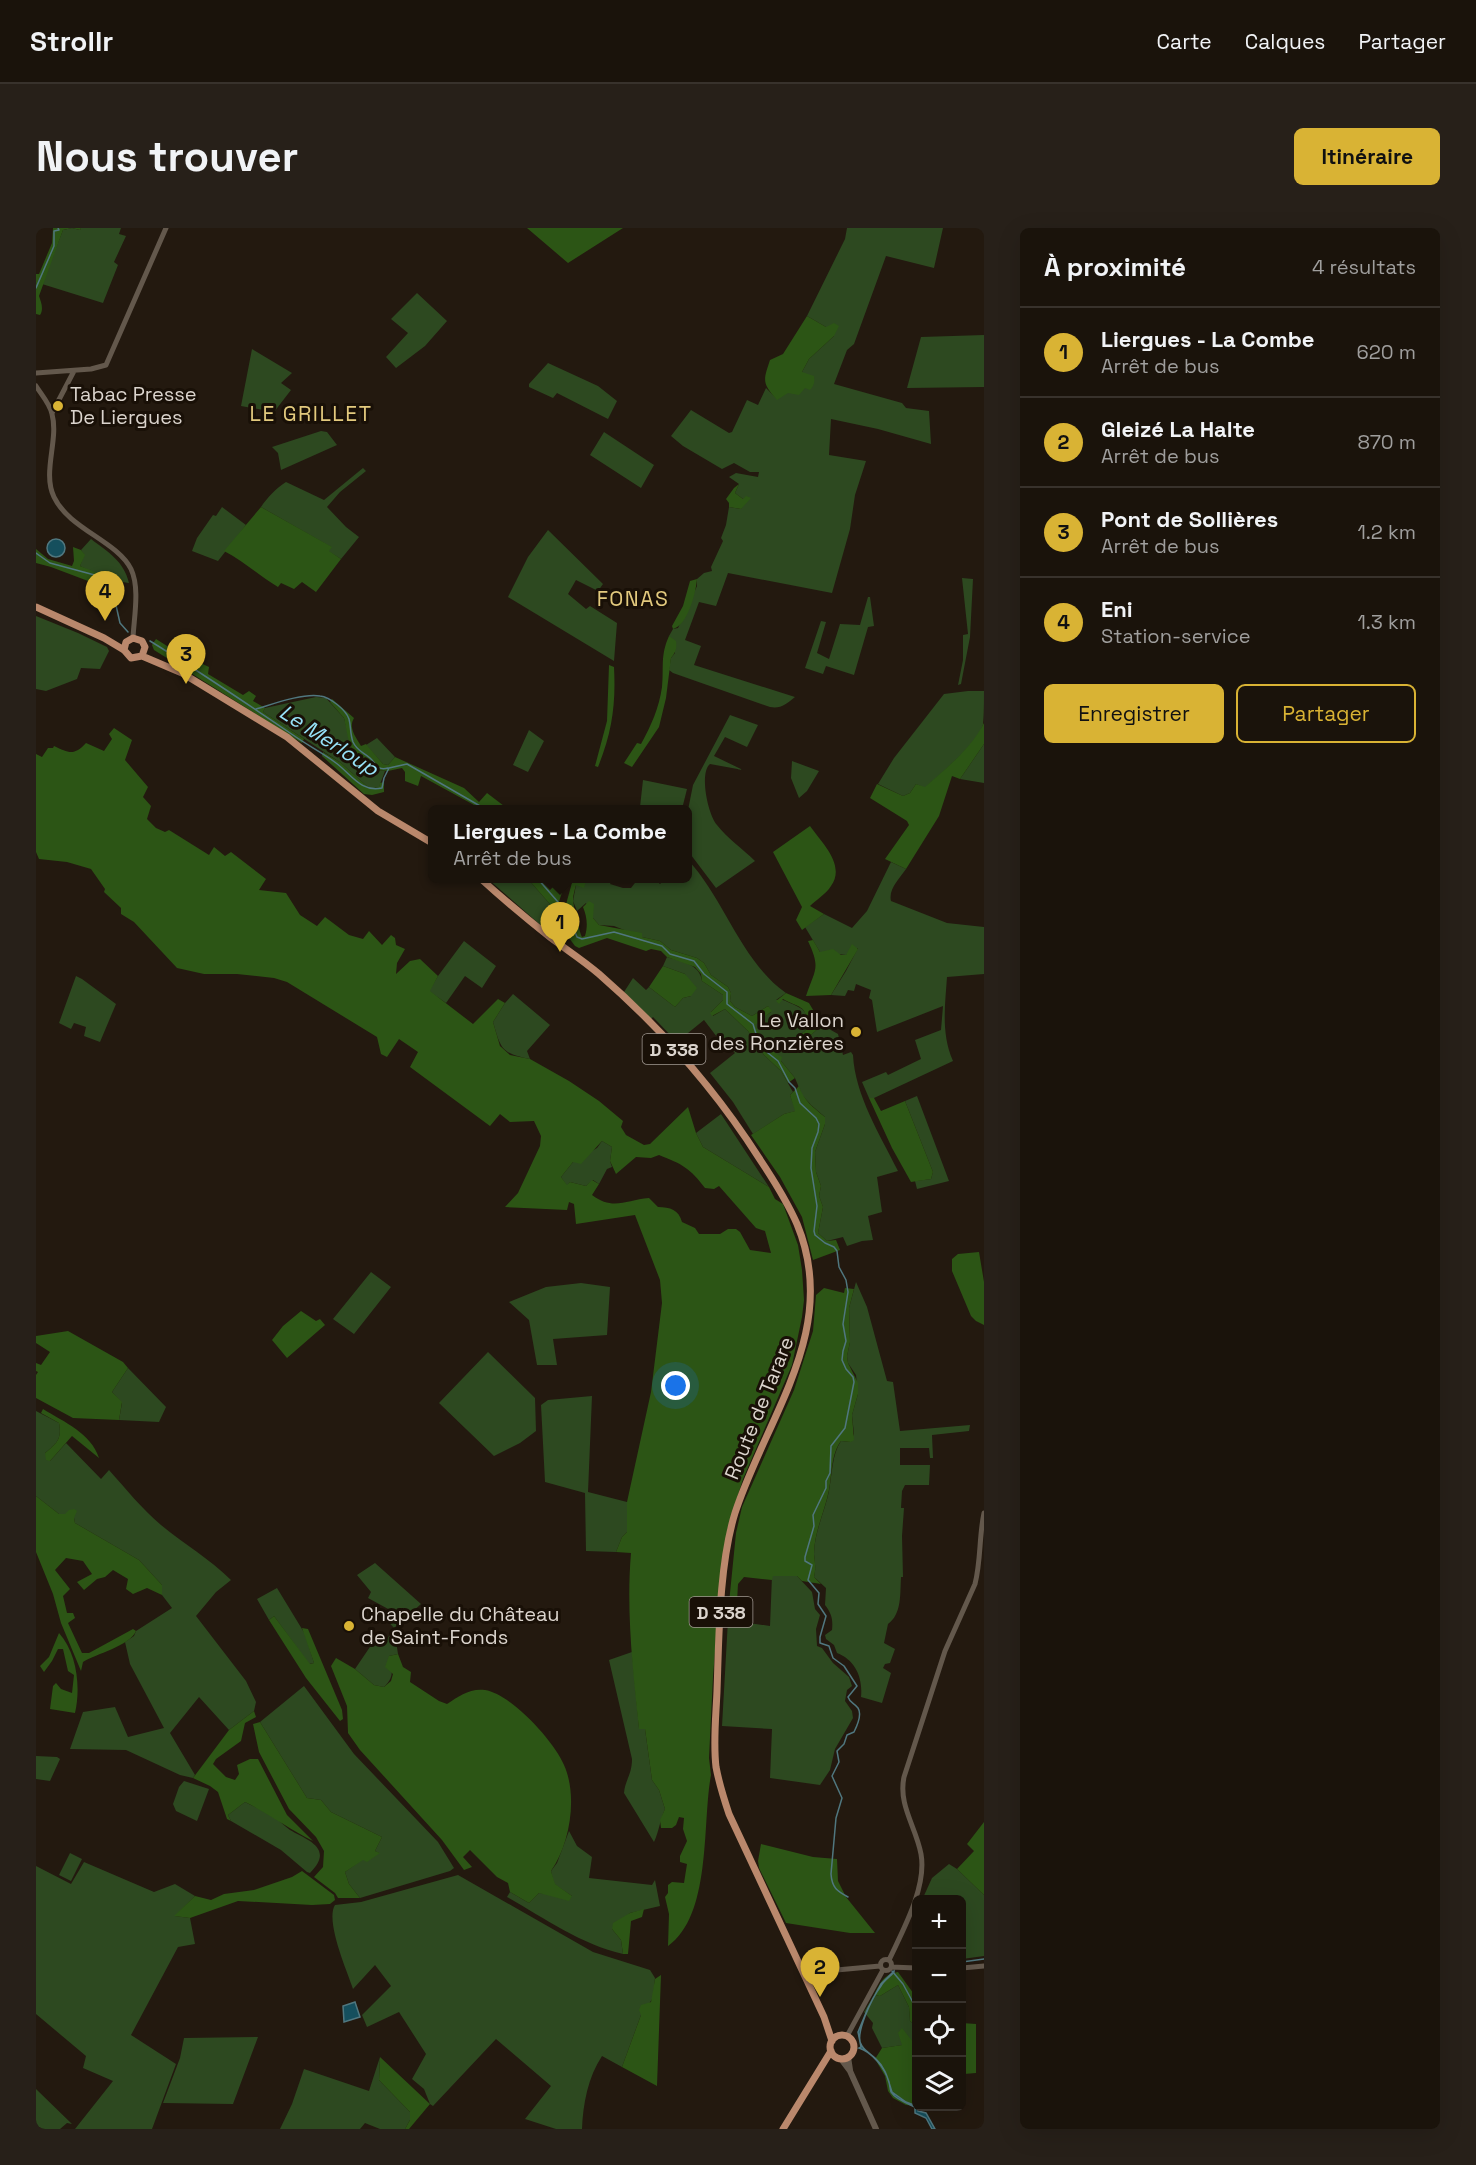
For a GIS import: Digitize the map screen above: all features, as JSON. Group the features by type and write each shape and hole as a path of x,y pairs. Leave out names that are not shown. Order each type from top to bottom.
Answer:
{"main road":[{"path":"36,607 104,638 124,650 131,658 143,653"},
{"path":"104,638 142,641 143,653"},
{"path":"124,650 130,640"},
{"path":"143,653 287,738 378,811 428,841"},
{"name":"Route de Tarare","path":"485,883 617,990 707,1083 734,1119 772,1178 797,1224 803,1242 808,1266 810,1298 804,1345 796,1369 743,1491 727,1547 718,1662 715,1749 720,1786 729,1814 835,2038"},
{"path":"783,2129 821,2069 835,2038 847,2036 854,2044 853,2051 821,2069"},
{"path":"831,2051 843,2058 876,2129"}],"street":[{"path":"36,374 74,371 106,365 166,228"},
{"path":"74,371 52,413 52,494 65,513 122,556 131,569 134,582 130,640"},
{"path":"36,386 52,413"},
{"path":"804,1973 851,1969 882,1968 889,1970 917,1894 922,1870 921,1852 902,1797 904,1777 945,1651 975,1584 978,1573 979,1538 984,1513"},
{"path":"847,2036 882,1968 882,1960 912,1967"},
{"path":"966,1968 984,1966"}],"green space":[{"path":"53,228 72,228 63,230 39,296 42,308 40,315 36,314 36,274 39,274 52,243"},
{"path":"72,228 80,230 81,228 121,228 119,234 126,236 114,262 118,265 103,303 42,284 63,230"},
{"path":"527,228 623,228 568,263"},
{"path":"847,228 943,228 934,268 886,256 854,344 847,350 834,384 902,403 906,408 929,411 931,444 831,419 829,455 866,461 855,495 850,529 832,593 728,573 716,606 699,602 685,640 701,646 694,665 795,697 780,707 770,707 669,670 671,658 675,653 669,636 673,629 678,628 697,586 697,579 704,573 712,571 711,567 723,541 721,538 729,507 741,509 743,499 735,493 739,484 729,477 736,473 758,477 759,472 750,472 734,463 722,469 683,446 671,436 691,410 729,433 732,432 747,400 758,405 766,388 777,399 802,372 809,359 834,336 826,327 807,316 845,239"},
{"path":"417,293 447,321 425,346 396,368 386,357 408,333 391,319"},
{"path":"807,316 826,327 834,323 839,326 834,336 809,359 802,372 814,376 814,384 810,390 805,388 799,395 788,393 777,400 765,382 770,360 783,354"},
{"path":"984,335 984,387 907,388 921,337"},
{"path":"252,349 292,373 281,383 291,390 274,412 241,406"},
{"path":"548,363 598,386 617,401 608,419 557,393 553,398 529,387 529,384"},
{"path":"321,431 327,432 337,445 281,470 278,453 272,447"},
{"path":"604,432 654,465 641,488 590,455"},
{"path":"363,468 366,471 340,492 327,507 359,537 341,559 328,551 331,547 261,507 272,493 286,482 324,500"},
{"path":"739,484 735,493 743,499 746,496 751,498 741,509 729,507 726,499"},
{"path":"222,507 246,525 218,561 192,551 197,538 213,515 216,516"},
{"path":"261,507 332,547 329,551 341,559 316,592 302,582 294,589 281,583 278,587 224,551"},
{"path":"548,530 603,584 598,591 576,580 568,594 586,609 590,606 617,623 614,661 508,597 528,557"},
{"path":"91,539 119,563 127,575 129,583 122,582 121,591 115,595 107,579 80,566 84,555 81,550"},
{"path":"73,547 81,550 85,555 80,566 103,575 115,595 110,596 104,589 97,598 93,594 96,584 36,563 36,549 48,559 72,566"},
{"path":"962,578 973,579 970,637 961,684 958,685 963,660 963,635 968,634"},
{"path":"697,579 693,600 686,616 678,627 673,629 672,626 683,606 690,581"},
{"path":"868,597 870,597 874,626 868,627 854,675 826,666 823,674 805,668 821,621 826,622 817,653 829,659 840,624 860,625"},
{"path":"36,616 107,647 109,651 100,669 81,668 77,679 46,691 36,689"},
{"path":"669,636 676,641 676,648 671,658 666,698 659,727 632,767 624,763 637,743 641,744 657,710 662,687 663,656"},
{"path":"156,639 209,667 208,674 243,695 249,691 256,696 253,701 265,708 263,712 304,739 302,743 154,650 152,645"},
{"path":"609,665 614,667 614,706 607,742 598,767 595,766 607,721"},
{"path":"984,691 983,725 974,741 925,788 916,784 910,793 903,796 878,784 894,758 944,694"},
{"path":"316,697 326,698 344,718 352,749 376,770 385,771 379,787 370,789 341,763 263,712 265,708"},
{"path":"332,699 354,718 352,729 361,746 366,744 383,764 388,765 395,757 464,788 479,802 487,793 503,805 474,805 421,776 418,786 405,781 405,772 402,768 388,771 376,770 352,749 344,718 330,702"},
{"path":"730,715 758,725 747,747 725,737 714,756 743,770 710,764 705,776 706,794 714,820 725,834 755,861 716,888 692,856 692,805 689,805 693,785"},
{"path":"984,723 984,744 960,779 952,776 939,816 906,869 885,859 909,825 907,821 870,798 877,784 903,796 910,793 916,784 925,787 965,750"},
{"path":"114,728 132,740 125,760 148,787 143,797 151,806 147,819 156,828 165,832 169,830 209,855 214,847 225,856 231,852 266,879 259,890 286,893 300,915 317,926 325,917 349,935 363,939 369,931 382,945 391,935 395,938 396,945 405,949 397,963 396,974 410,961 420,959 438,976 430,991 473,1024 498,999 505,1003 493,1022 500,1046 510,1055 530,1059 599,1101 623,1121 621,1127 626,1135 644,1145 650,1144 688,1107 703,1147 769,1187 775,1199 783,1204 798,1245 804,1300 802,1317 792,1365 743,1479 728,1527 722,1560 713,1677 709,1758 711,1775 703,1867 692,1913 682,1932 668,1946 669,1914 665,1897 668,1893 668,1885 672,1882 684,1883 687,1864 680,1862 680,1856 687,1841 683,1829 684,1818 679,1817 672,1828 661,1828 660,1820 665,1809 659,1790 652,1780 645,1729 639,1729 630,1619 631,1553 616,1552 622,1537 627,1532 627,1502 651,1392 662,1303 660,1280 635,1215 576,1224 574,1204 569,1202 567,1210 505,1207 518,1193 540,1146 541,1136 534,1121 510,1122 500,1114 490,1126 410,1067 418,1052 399,1039 387,1057 381,1054 377,1037 287,982 274,978 237,974 204,974 177,968 134,922 121,914 121,908 104,892 105,889 91,869 67,862 39,859 36,852 36,754 42,757 48,748 54,746 68,752 75,752 86,743 104,751 112,739 109,734","holes":["602,1141 612,1147 610,1161 616,1174 636,1157 651,1158 659,1155 685,1167 705,1188 714,1189 719,1186 756,1228 765,1231 771,1253 750,1250 736,1229 728,1229 720,1234 699,1234 695,1228 682,1222 676,1212 658,1207 649,1198 607,1203 592,1195 599,1184 592,1180 586,1186 570,1182 567,1185 561,1177 573,1162 581,1164"]},
{"path":"529,730 544,741 528,772 513,765"},
{"path":"377,738 395,757 388,765 383,764 366,745"},
{"path":"984,744 984,783 960,779"},
{"path":"323,752 341,763 370,789 379,787 380,783 384,782 384,792 364,794 322,756"},
{"path":"792,761 819,771 807,791 799,798 791,778"},
{"path":"643,780 687,789 683,805 640,805"},
{"path":"810,826 831,854 836,870 831,886 810,906 824,914 802,930 796,920 802,907 773,852"},
{"path":"891,862 906,869 891,892 891,901 947,923 984,927 984,974 947,977 945,1030 953,1061 874,1098 869,1098 862,1082 886,1072 888,1075 921,1059 915,1040 941,1030 943,1006 877,1032 872,1000 869,998 871,990 856,984 854,991 848,990 845,996 831,995 858,948 846,955 820,952 805,927 824,914 852,928 867,911"},
{"path":"692,865 701,876 757,964 770,980 786,993 776,1000 785,1000 804,1011 808,1028 788,1046 792,1052 822,1025 838,1034 843,1055 851,1052 853,1055 863,1100 898,1171 877,1177 882,1212 868,1216 873,1240 847,1246 843,1237 827,1241 818,1233 823,1207 819,1196 821,1186 816,1172 815,1152 825,1124 825,1117 802,1095 795,1078 759,1034 754,1024 771,1012 768,1006 752,1016 735,1007 730,1001 731,993 728,987 711,975 704,963 697,958 671,950 660,941 614,926 599,925 586,903 577,911 573,901 576,885 581,883 611,883 623,888 631,888 635,883 692,883"},
{"path":"493,883 532,883 556,911 550,928 545,929"},
{"path":"532,883 543,883 550,890 557,883 565,883 556,911"},
{"path":"572,883 585,883 584,888 576,885 573,898 582,937 585,936 587,925 583,907 589,901 594,904 593,918 599,925 642,933 642,937 660,941 671,950 697,958 704,963 711,975 728,987 731,993 730,1001 735,1007 752,1016 768,1006 772,1011 755,1025 766,1043 782,1057 781,1061 795,1078 788,1083 781,1071 764,1055 748,1031 725,1009 712,1016 710,1013 723,1000 723,995 702,981 701,974 695,967 667,957 661,951 651,949 646,951 607,938 579,948 560,926"},
{"path":"813,940 820,952 833,949 841,955 846,955 852,944 858,949 831,995 806,996 815,969 808,941"},
{"path":"464,941 496,966 482,988 465,976 446,1003 429,991"},
{"path":"667,957 694,967 701,975 702,981 723,995 723,1000 711,1012 713,1016 725,1009 748,1031 764,1055 781,1071 793,1092 790,1095 796,1111 784,1114 753,1134 733,1102 710,1073 735,1053 719,1036 717,1037 704,1020 677,1042 624,992 633,978 646,990 649,987 675,1007 683,998 691,996 685,974 663,966"},
{"path":"663,966 685,974 697,988 691,996 683,998 675,1007 649,987"},
{"path":"76,976 116,1004 100,1042 84,1036 86,1027 74,1023 71,1029 59,1023"},
{"path":"786,993 809,1003 822,1025 791,1053 788,1046 808,1028 806,1015 802,1008 783,999 779,1004 776,1001"},
{"path":"513,994 550,1025 527,1051 530,1059 508,1052 504,1048 493,1022"},
{"path":"799,1086 806,1100 825,1117 825,1124 815,1152 816,1172 821,1186 819,1196 823,1207 818,1233 827,1241 836,1240 840,1250 813,1260 802,1217 780,1177 751,1135 784,1114 795,1111 790,1095"},
{"path":"917,1096 949,1181 917,1189 915,1181 931,1179 933,1172 905,1101"},
{"path":"869,1098 874,1098 881,1111 905,1101 933,1172 931,1179 911,1182"},
{"path":"721,1114 769,1187 703,1147 696,1133"},
{"path":"602,1141 612,1147 610,1161 612,1167 607,1169 599,1184 593,1180 586,1186 570,1182 567,1186 561,1177 573,1162 597,1148"},
{"path":"979,1252 984,1282 984,1325 971,1316 952,1271 952,1259 958,1254"},
{"path":"371,1272 391,1287 354,1334 333,1319"},
{"path":"856,1282 867,1307 887,1381 893,1382 900,1431 970,1425 969,1431 932,1435 933,1458 930,1458 929,1448 900,1448 900,1465 930,1465 929,1485 905,1485 902,1491 901,1508 904,1508 903,1577 901,1577 898,1609 893,1620 888,1624 884,1643 895,1649 890,1663 885,1664 883,1668 891,1673 882,1703 861,1697 861,1683 853,1665 837,1653 834,1645 826,1639 825,1635 832,1630 832,1623 831,1614 825,1605 826,1588 814,1577 816,1538 829,1491 836,1452 841,1441 851,1442 854,1434 852,1415 858,1394 856,1375 848,1363 847,1356 850,1342 849,1308"},
{"path":"581,1283 610,1287 607,1335 553,1339 557,1365 537,1365 529,1320 509,1302 546,1287"},
{"path":"824,1288 844,1293 845,1288 854,1289 849,1308 850,1342 847,1356 858,1383 858,1394 852,1415 854,1440 841,1441 835,1452 827,1498 816,1538 814,1577 821,1584 802,1581 797,1576 773,1576 772,1580 744,1577 738,1584 737,1602 729,1603 736,1533 742,1507 794,1390 813,1331 816,1295"},
{"path":"301,1311 316,1321 320,1319 325,1325 287,1358 272,1340 283,1326"},
{"path":"68,1331 123,1362 128,1368 112,1392 122,1402 119,1420 73,1418 36,1398 38,1372 36,1363 41,1365 50,1352 36,1343 36,1336"},
{"path":"488,1352 535,1398 536,1431 520,1443 494,1456 439,1403"},
{"path":"128,1368 166,1407 159,1422 119,1420 122,1403 112,1392"},
{"path":"592,1396 588,1492 627,1502 627,1532 622,1537 616,1552 586,1551 585,1493 545,1482 541,1405 548,1400"},
{"path":"43,1409 83,1435 95,1449 99,1458 72,1436 50,1461 46,1460 45,1453 58,1440 60,1428 59,1423 41,1413"},
{"path":"36,1411 59,1423 58,1440 45,1453 50,1461 66,1443 101,1479 109,1470 154,1519 231,1580 216,1592 196,1616 246,1681 256,1702 254,1711 229,1730 199,1697 170,1733 195,1775 193,1778 180,1775 126,1750 70,1749 83,1712 115,1707 128,1737 164,1728 130,1664 125,1642 134,1636 136,1631 172,1608 162,1595 162,1585 139,1560 75,1523 74,1518 59,1514 36,1496"},
{"path":"36,1496 59,1514 65,1514 74,1509 77,1511 74,1518 75,1523 139,1560 162,1585 162,1595 147,1588 133,1594 126,1589 128,1579 113,1570 84,1590 77,1582 92,1574 83,1561 66,1558 55,1570 70,1589 63,1596 67,1613 73,1613 75,1618 68,1623 82,1653 89,1653 133,1629 136,1631 127,1641 83,1662 81,1671 36,1552"},
{"path":"375,1563 421,1604 394,1628 385,1618 390,1610 368,1598 371,1592 357,1575"},
{"path":"772,1576 797,1576 812,1592 815,1609 820,1615 816,1629 817,1646 822,1648 833,1663 849,1677 852,1686 847,1690 845,1701 852,1711 853,1718 835,1749 830,1770 820,1785 770,1778 772,1729 722,1726 728,1620 770,1626"},
{"path":"277,1588 305,1634 314,1663 309,1664 274,1616 269,1620 257,1599"},
{"path":"274,1616 310,1664 314,1663 302,1628 308,1629 342,1710 343,1719 340,1721 306,1678 269,1620"},
{"path":"394,1628 398,1654 389,1656 391,1676 384,1687 374,1685 355,1669 376,1638 386,1641"},
{"path":"59,1633 74,1660 78,1692 75,1713 50,1709 53,1686 56,1683 61,1689 72,1693 74,1675 68,1671 63,1649 58,1649 44,1672 40,1666 49,1657"},
{"path":"632,1652 639,1728 645,1729 652,1780 659,1790 665,1809 654,1842 624,1793 632,1759 609,1660"},
{"path":"398,1654 403,1667 411,1672 410,1682 439,1701 447,1704 474,1690 495,1693 507,1700 530,1720 559,1755 571,1791 570,1820 563,1847 551,1871 555,1884 572,1896 569,1901 539,1893 529,1903 510,1892 508,1883 497,1877 470,1850 463,1857 472,1867 464,1870 442,1840 360,1750 348,1733 347,1706 331,1666 336,1658 355,1669 374,1685 384,1687 391,1681 393,1674 385,1667 389,1656"},
{"path":"304,1686 354,1754 438,1842 454,1868 360,1898 349,1884 345,1872 363,1859 379,1853 375,1851 382,1837 331,1812 321,1800 307,1798 260,1722"},
{"path":"254,1711 256,1717 245,1723 241,1741 216,1759 213,1764 226,1777 235,1780 239,1774 237,1765 250,1759 258,1759 287,1815 313,1841 245,1802 228,1815 231,1821 227,1819 218,1792 193,1778 229,1730"},
{"path":"260,1722 307,1798 321,1800 331,1812 382,1837 375,1851 380,1853 367,1862 363,1860 345,1872 349,1884 360,1898 338,1898 314,1877 323,1867 324,1851 316,1837 289,1809 259,1752 253,1724"},
{"path":"36,1756 60,1759 50,1781 36,1779"},
{"path":"184,1781 209,1789 197,1821 176,1811 173,1804 179,1787"},
{"path":"245,1802 275,1817 290,1830 316,1846 320,1857 310,1873 281,1850 231,1821 228,1815"},
{"path":"984,1822 984,1895 957,1869 974,1851 967,1844"},
{"path":"569,1831 577,1846 592,1857 589,1878 652,1885 655,1880 660,1906 630,1913 612,1929 621,1940 623,1954 578,1938 507,1897 510,1892 529,1903 539,1893 572,1896 554,1884 551,1871 557,1863"},
{"path":"761,1844 813,1857 837,1859 838,1881 846,1897 875,1933 850,1933 786,1923 759,1868"},
{"path":"70,1853 82,1859 71,1881 59,1875"},
{"path":"84,1862 154,1892 175,1884 195,1896 175,1916 190,1918 195,1944 178,1947 131,2035 176,2064 152,2129 75,2129 113,2081 83,2068 86,2056 36,2014 36,1866 71,1884"},
{"path":"949,1864 984,1895 984,1956 966,1958 966,1895 924,1895 932,1878"},
{"path":"302,1871 334,1895 335,1900 330,1904 312,1905 238,1901 190,1918 174,1916 195,1896 211,1900 224,1894 254,1890 292,1877"},
{"path":"458,1875 593,1952 650,1970 655,1978 653,1998 641,2015 622,2067 602,2056 597,2064 587,2091 582,2129 556,2129 525,2119 551,2086 496,2039 433,2106 424,2089 412,2079 426,2054 399,2012 367,2027 362,2015 391,1986 375,1965 353,1989 335,1934 333,1912 335,1905 361,1902"},
{"path":"644,1909 642,1917 631,1921 628,1954 623,1954 621,1940 612,1929 613,1923 630,1913"},
{"path":"898,1972 912,1991 912,2023 909,2007 898,1985 880,1996 874,1995 886,1977"},
{"path":"661,1975 657,2086 622,2067 641,2015 639,2010 641,2005 651,2002 655,1979"},
{"path":"898,1985 909,2007 912,2042 882,2048 872,2028 873,2023 864,2012 874,1995 880,1996"},
{"path":"966,2023 976,2024 976,2073 966,2074"},
{"path":"902,2028 912,2041 912,2106 893,2098 888,2091 885,2076 875,2059 882,2048 902,2045 898,2033"},
{"path":"258,2037 233,2104 163,2103 180,2058 184,2038"},
{"path":"380,2057 379,2080 410,2112 410,2120 405,2129 380,2129 365,2123 360,2129 280,2129 292,2104 304,2069 369,2091"},
{"path":"380,2057 430,2104 409,2129 405,2129 410,2120 410,2112 379,2080"},
{"path":"36,2089 72,2124 67,2123 60,2129 36,2129"}],"water":[{"path":"56,539 62,542 65,548 62,554 56,557 50,554 47,548 50,542"},
{"path":"355,2002 360,2017 344,2022 343,2006"},
{"path":"871,2002 862,2025 860,2041 865,2050 874,2057 887,2077 873,2057 859,2048 861,2047 858,2032"},
{"path":"889,2083 892,2092 912,2106 902,2101 891,2092"},
{"path":"918,2111 926,2113 935,2129 932,2129 926,2118 915,2113"}],"waterway":[{"path":"36,288 54,246 54,231 59,230 58,228"},
{"name":"Le Merloup","path":"36,553 50,563 102,577 115,601 120,623 128,632"},
{"name":"Le Merloup","path":"150,641 331,759 357,782 368,788 382,788 389,768 407,764 478,805"},
{"path":"256,709 313,695 333,701 347,715 356,747 379,767 388,768"},
{"name":"Le Merloup","path":"541,883 558,902 573,914 577,937 582,939 614,932 662,946 670,954 694,961 704,974 727,992 727,1004 753,1024 757,1037 768,1053 778,1061 789,1082 795,1088 800,1103 816,1118 819,1124 812,1148 811,1168 817,1206 814,1231 815,1235 837,1251 839,1267 846,1280 848,1292 843,1324 846,1341 842,1360 854,1382 845,1428 831,1446 830,1473 826,1481 826,1488 813,1515 814,1526 805,1561 812,1565 808,1580 819,1593 818,1604 826,1616 820,1643 829,1646 833,1658 844,1666 857,1686 848,1697 858,1708 859,1720 854,1732 847,1735 844,1744 837,1751 839,1762 832,1776 842,1798 836,1818 831,1874 836,1888 848,1897"},
{"path":"966,1961 984,1959"},
{"name":"Le Merloup","path":"892,1971 903,1984 913,2003"}],"place":[{"name":"Tabac Presse De Liergues","path":"58,406"},
{"name":"Eni","path":"105,621"},
{"name":"Pont de Sollières","path":"186,684"},
{"name":"Liergues - La Combe","path":"560,952"},
{"name":"Le Vallon des Ronzières","path":"856,1032"},
{"name":"Chapelle du Château de Saint-Fonds","path":"349,1626"},
{"name":"Gleizé La Halte","path":"820,1997"}],"district":[{"name":"LE GRILLET","path":"311,413"},
{"name":"FONAS","path":"633,598"}]}
